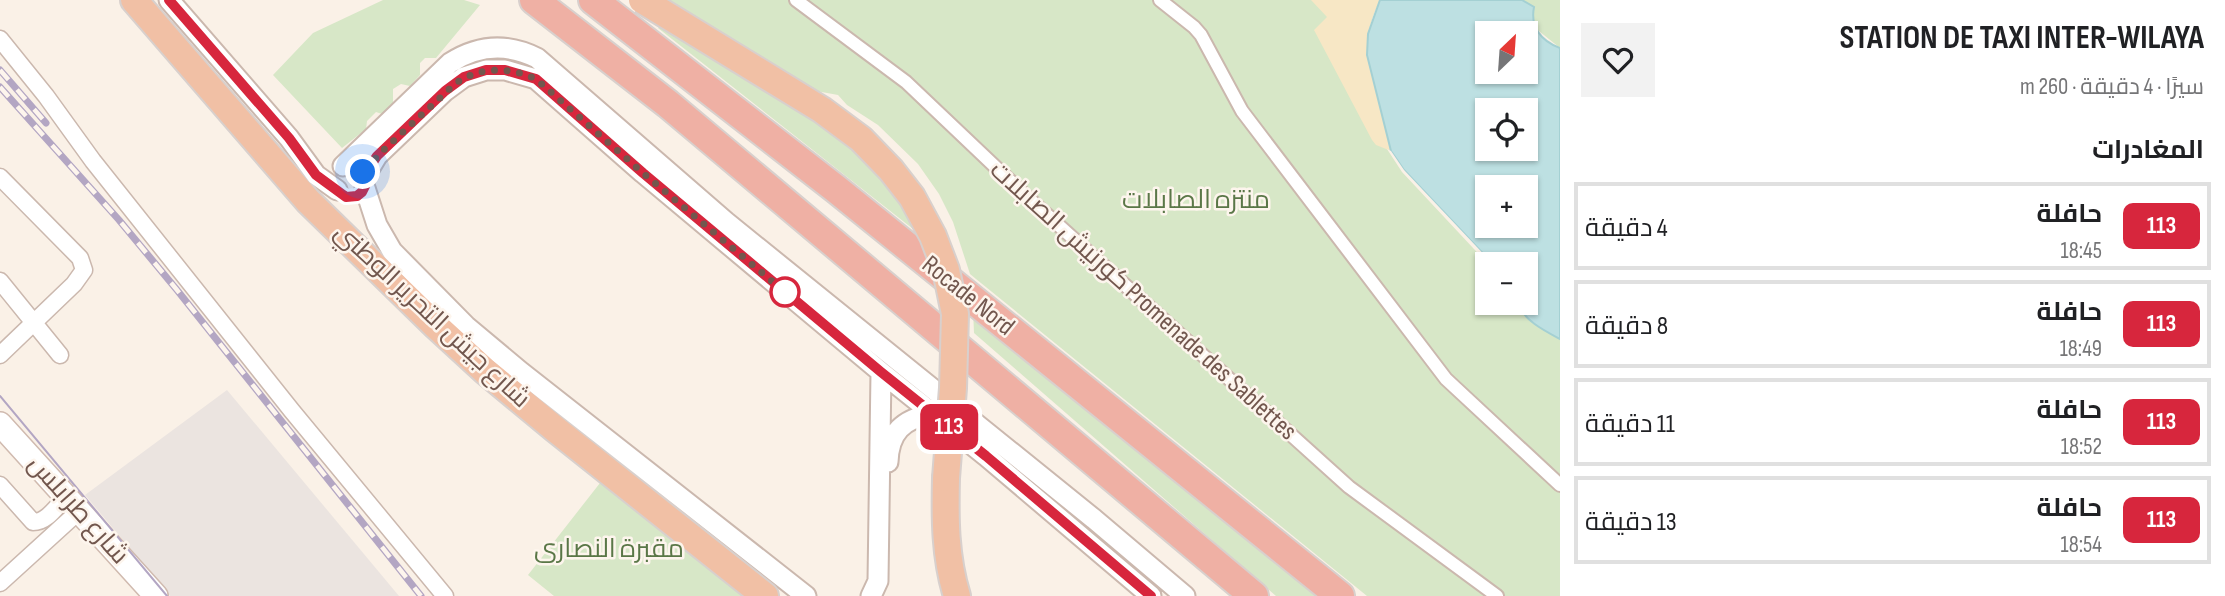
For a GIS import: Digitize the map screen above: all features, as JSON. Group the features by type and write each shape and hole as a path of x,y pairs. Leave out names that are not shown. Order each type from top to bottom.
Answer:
{"highway":[{"name":"شارع جيش التحرير الوطني","path":"134,0 308,201 426,317 505,388 765,596"},
{"name":"Rocade Nord","path":"534,0 668,104 1254,596"},
{"name":"Rocade Nord","path":"593,0 836,189 1340,596"},
{"path":"642,0 822,110 860,139 891,170 912,197 946,270 954,314 953,388 944,526 951,576 957,596"}],"main road":[{"name":"شارع طرابلس","path":"0,424 147,593"}],"street":[{"path":"169,0 289,138 316,175 346,197 362,192 377,156 464,77 486,70 505,70 536,79 643,173 1151,596"},
{"name":"كورنيش الصابلات Promenade des Sablettes","path":"796,0 919,93 1034,203 1349,487 1497,596"},
{"path":"1160,0 1201,35 1242,111 1446,379 1560,485"},
{"path":"0,39 276,390 445,596"},
{"path":"337,190 334,182 341,167 450,63 461,56 486,48 499,47 525,52 537,58 726,222 1094,519 1185,596"},
{"path":"289,138 320,162 341,167 356,166 365,182 377,225 392,251 466,326 536,385 806,596"},
{"path":"0,177 80,258 84,270 74,284 0,355"},
{"path":"0,281 60,355"},
{"path":"871,596 878,581 881,372"},
{"path":"883,596 890,444 898,430 910,420 932,414"},
{"path":"0,485 33,522 39,522 72,505"},
{"path":"0,583 72,505"}],"shaded area":[{"path":"227,390 399,596 170,596 85,495"}],"green space":[{"path":"383,0 464,0 480,5 436,58 425,58 420,63 420,75 410,86 401,84 393,89 393,103 382,114 376,112 367,121 366,129 342,148 273,75 313,33"},
{"name":"منتزه الصابلات","path":"656,0 1380,0 1370,26 1367,55 1386,136 1397,162 1482,252 1475,252 1475,315 1525,315 1560,339 1560,596 1367,596 970,274 953,222 939,194 918,164 878,125 847,105 838,95 800,88"},
{"path":"1522,0 1560,0 1560,48 1538,30 1538,21 1534,21 1534,7"},
{"path":"661,25 816,122 858,152 878,170 927,240 658,28"},
{"path":"973,309 1328,596 1276,596 974,333"},
{"name":"مقبرة النصارى","path":"600,483 744,596 554,596 528,575"}],"sand":[{"path":"1311,0 1380,0 1370,26 1367,55 1391,151 1376,145 1372,140 1314,30 1327,17"}],"water":[{"path":"1380,0 1522,0 1534,7 1534,21 1475,21 1475,84 1538,84 1538,32 1560,48 1560,339 1525,315 1538,315 1538,252 1482,252 1404,170 1391,151 1367,55 1368,34"}],"pier":[{"path":"1387,149 1482,252 1477,252 1402,172"}],"tram line":[{"path":"0,396 167,596"}],"railway":[{"path":"0,70 46,123"},
{"path":"0,87 119,220 177,290 421,596"}],"bus line":[{"name":"113","path":"169,0 289,138 316,175 346,197 357,196 362,192 366,184 365,176 373,160 445,91 464,77 494,69 516,71 536,79 732,248 986,456 1151,596"}],"route":[{"path":"363,172 365,176 377,156 445,91 464,77 494,69 516,71 536,79 785,292"}]}
